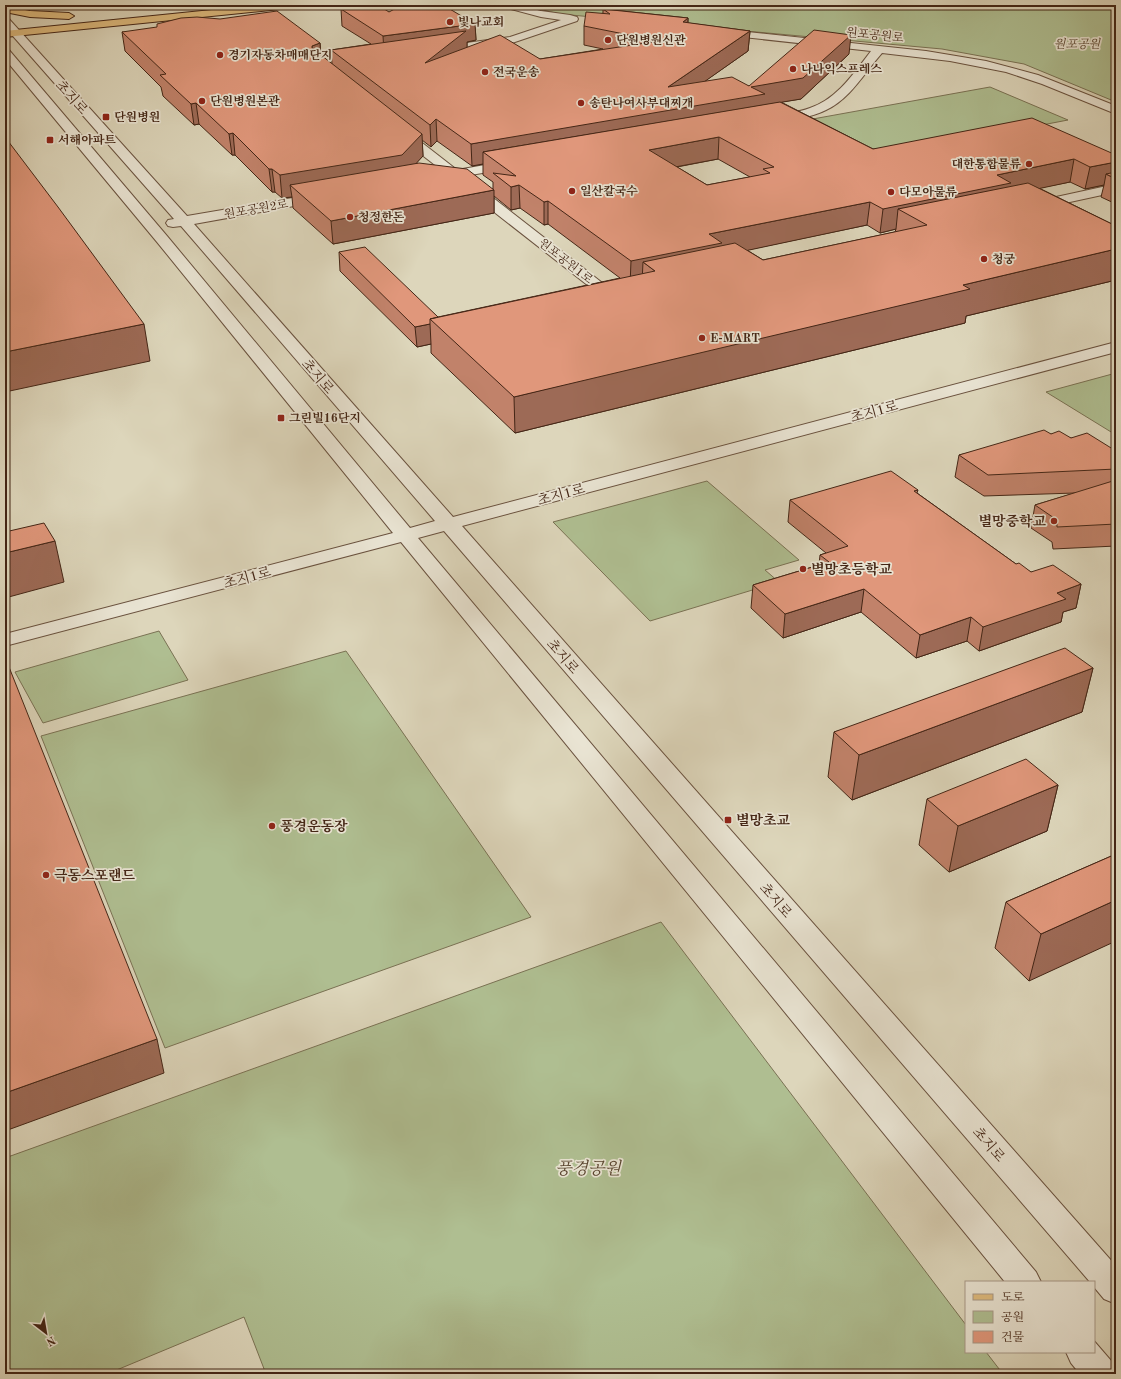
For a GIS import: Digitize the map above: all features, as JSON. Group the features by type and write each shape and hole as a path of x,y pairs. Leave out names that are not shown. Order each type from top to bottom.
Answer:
{"main road":[{"path":"8,28 88,17 206,5"},
{"path":"8,28 290,5"},
{"path":"5,9 30,14 88,17"}],"street":[{"path":"427,52 512,40 576,19 541,14 506,5"},
{"name":"초지로","path":"8,28 184,221 1116,1290"},
{"name":"원포공원로","path":"711,32 954,58 1021,73 1049,82 1116,110"},
{"path":"764,121 810,112 827,105 838,98 879,49"},
{"name":"초지로","path":"5,52 152,227 405,535 1024,1281"},
{"name":"원포공원1로","path":"387,121 600,288 611,292 623,293 631,291"},
{"path":"431,178 524,162"},
{"path":"1022,208 1116,188"},
{"name":"원포공원2로","path":"152,227 332,195"},
{"name":"초지1로","path":"5,640 1116,347"},
{"path":"1084,1353 1101,1374"}],"green space":[{"name":"원포공원","path":"522,5 544,5 549,8 578,5 1116,5 1116,102 1024,64 942,49 560,14"},
{"path":"990,87 1068,120 855,161 785,124"},
{"path":"1116,373 1116,435 1046,392"},
{"path":"707,481 799,560 765,570 779,582 650,621 553,522"},
{"path":"159,631 188,680 43,723 15,672"},
{"name":"풍경운동장","path":"346,651 531,917 165,1048 41,736"},
{"name":"풍경공원","path":"661,922 965,1324 965,1353 987,1353 1003,1374 266,1374 244,1317 107,1374 5,1374 5,1158"}],"building":[{"path":"378,5 389,12 402,5 443,5 475,24 383,36 341,9"},
{"path":"603,9 688,18 683,22 750,31 668,87 732,77 749,86 814,30 851,35 803,78 751,87 765,94 471,144 436,119 430,125 331,50 466,31 425,63 500,35 540,59 659,41 584,26 586,12 610,14"},
{"path":"277,11 320,43 312,46 312,48 422,134 402,155 280,175 272,169 269,169 233,133 229,134 196,103 191,104 160,75 166,74 122,32 157,27 157,24 181,18 197,17 220,19"},
{"path":"780,102 873,149 1032,118 1116,155 1116,162 1090,167 1074,159 997,175 1011,183 883,209 870,202 709,234 722,243 631,261 548,201 544,202 519,185 511,187 493,173 516,176 483,152","holes":["719,137 774,167 763,169 770,173 707,185 649,150"]},
{"path":"5,137 58,207 144,324 5,352"},
{"path":"419,163 467,169 494,190 331,221 290,185"},
{"path":"1116,172 1116,179 1106,174"},
{"path":"1028,183 1116,226 1116,249 963,285 970,289 514,397 430,319 655,271 643,262 735,243 763,260 927,225 898,209"},
{"path":"365,247 438,317 430,319 430,324 415,327 339,252"},
{"path":"1044,430 1051,434 1059,431 1071,438 1087,433 1116,451 1116,469 988,475 959,455"},
{"path":"891,471 918,490 914,491 1016,564 1019,563 1031,572 1053,565 1081,584 1057,593 1066,599 983,627 971,617 920,635 864,589 785,614 753,585 829,562 820,555 848,546 790,500"},
{"path":"1116,480 1116,524 1057,527 1057,520 1035,505"},
{"path":"44,523 55,541 5,553 5,532"},
{"path":"1065,648 1093,668 859,755 834,732"},
{"name":"극동스포랜드","path":"5,657 157,1039 5,1093"},
{"path":"1026,759 1058,785 958,826 927,799"},
{"path":"1116,854 1116,900 1041,934 1006,902"}],"place":[{"name":"빛나교회","path":"450,22"},
{"name":"단원병원신관","path":"608,40"},
{"name":"경기자동차매매단지","path":"220,55"},
{"name":"나나익스프레스","path":"793,69"},
{"name":"전국운송","path":"485,72"},
{"name":"단원병원본관","path":"202,101"},
{"name":"송탄나여사부대찌개","path":"581,103"},
{"name":"단원병원","path":"106,117"},
{"name":"서해아파트","path":"50,140"},
{"name":"대한통합물류","path":"1029,164"},
{"name":"일산칼국수","path":"572,191"},
{"name":"다모아물류","path":"891,192"},
{"name":"청정한돈","path":"350,217"},
{"name":"청궁","path":"984,259"},
{"name":"E-MART","path":"702,338"},
{"name":"그린빌16단지","path":"281,418"},
{"name":"별망중학교","path":"1054,521"},
{"name":"별망초등학교","path":"803,569"},
{"name":"별망초교","path":"728,820"},
{"name":"풍경운동장","path":"272,826"},
{"name":"극동스포랜드","path":"46,875"}]}
